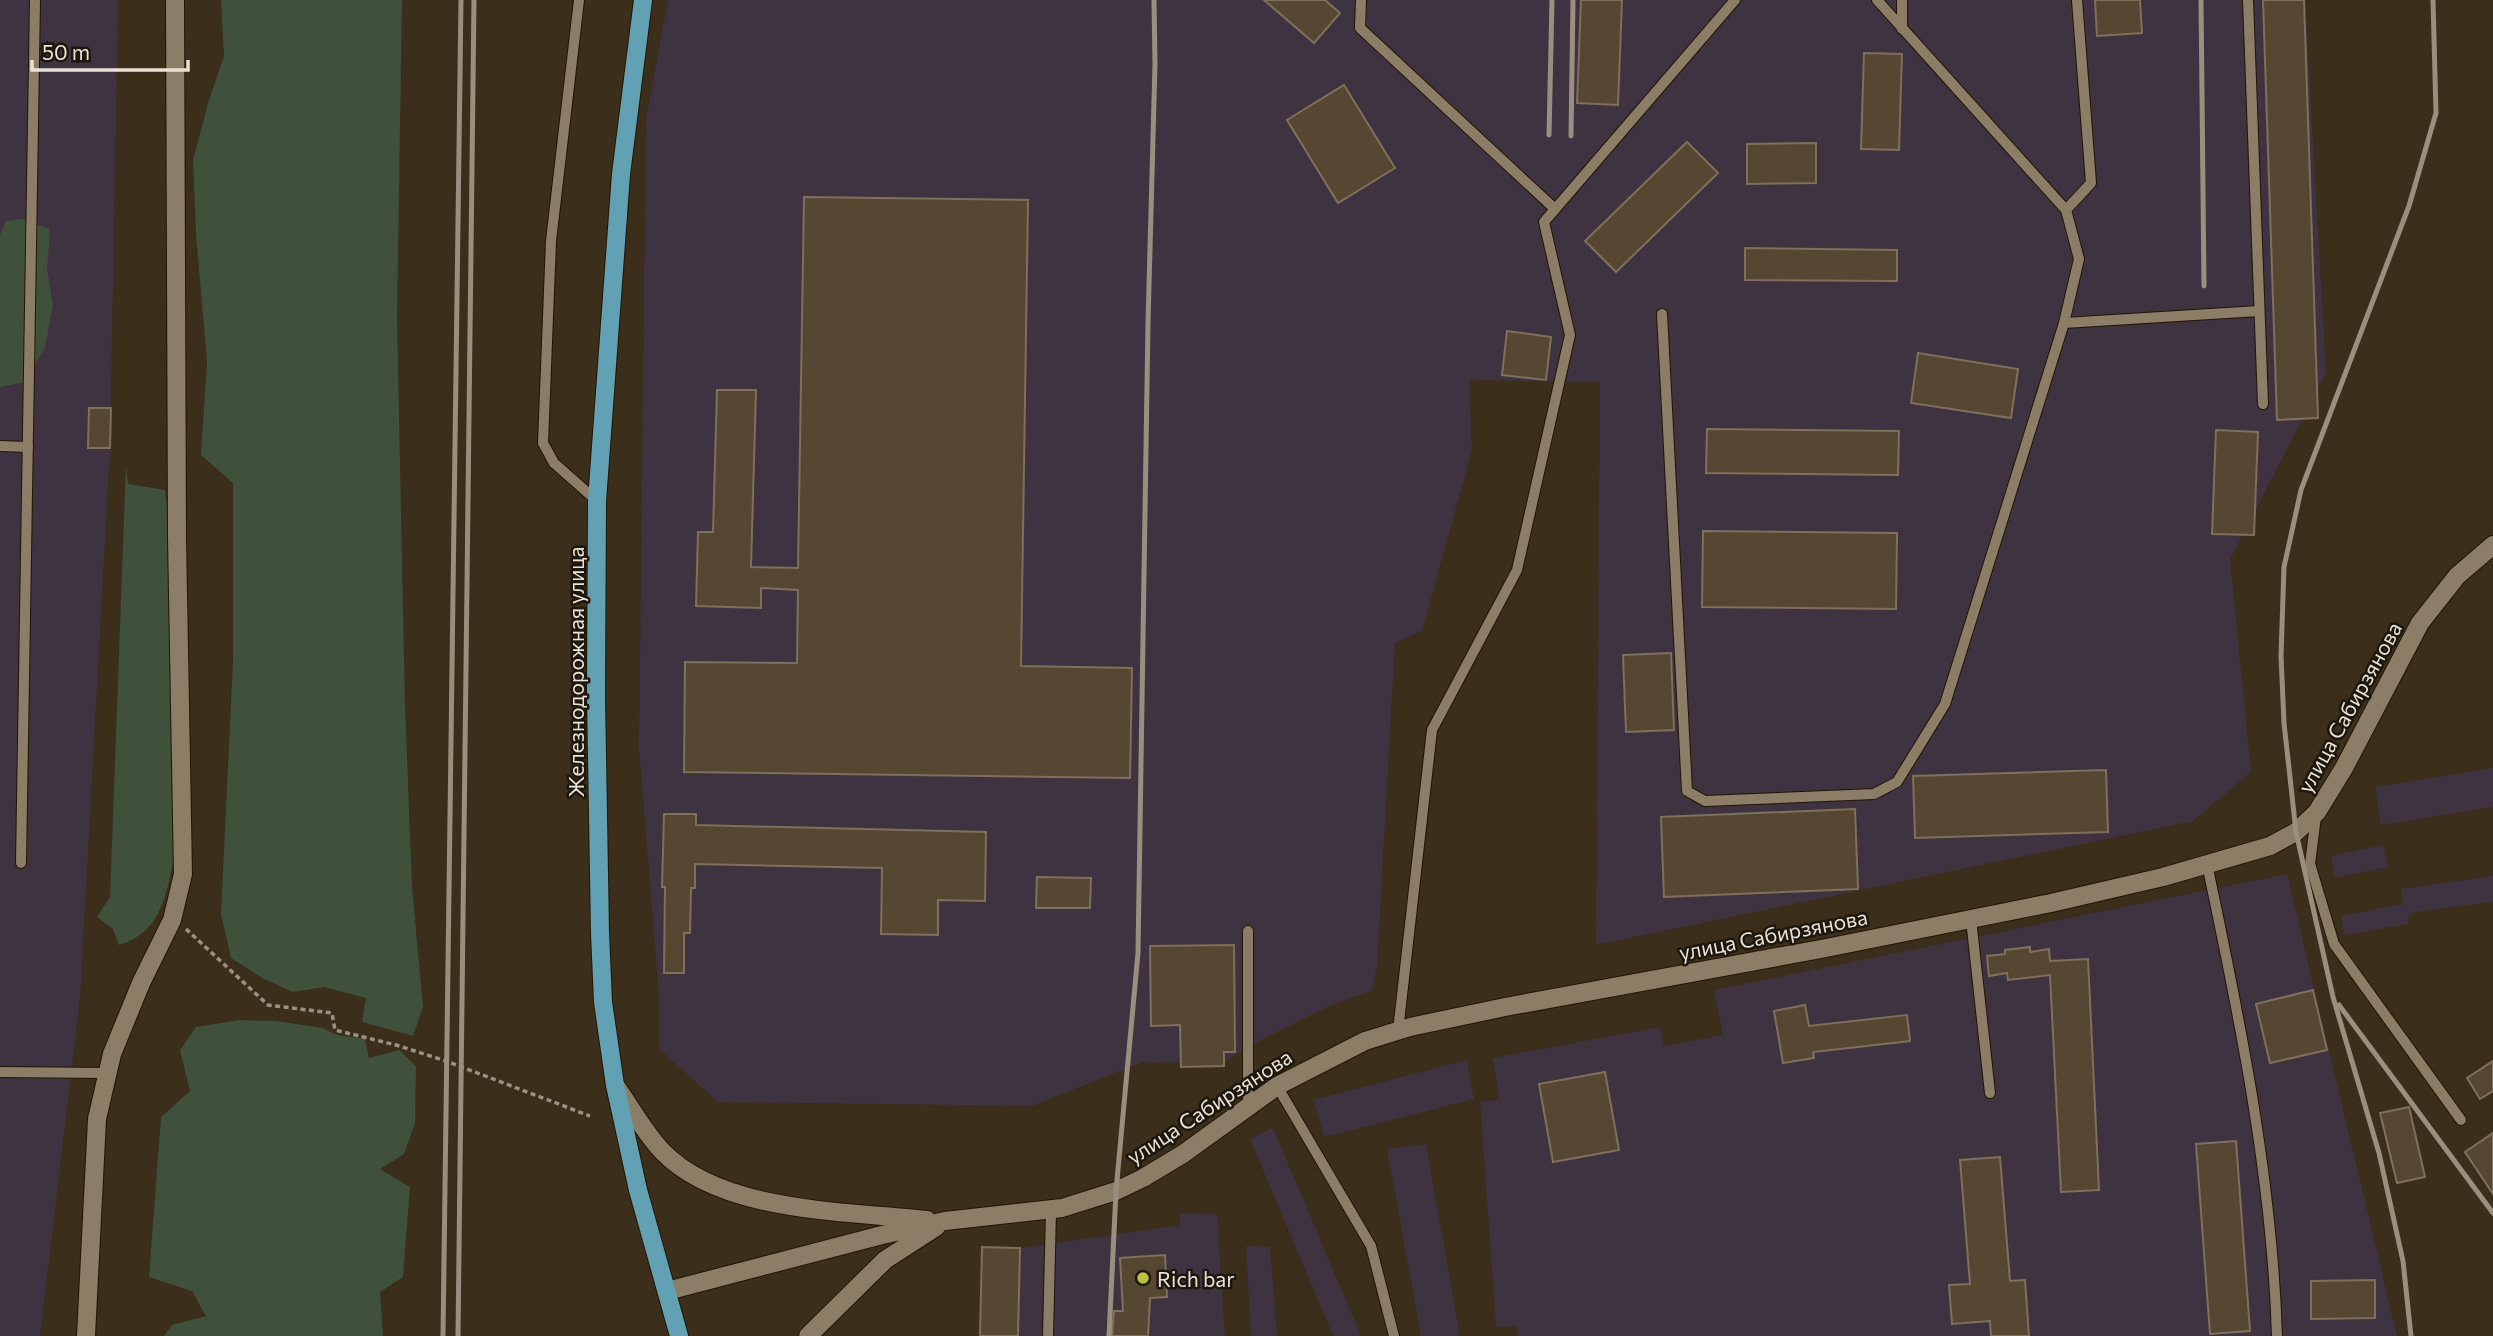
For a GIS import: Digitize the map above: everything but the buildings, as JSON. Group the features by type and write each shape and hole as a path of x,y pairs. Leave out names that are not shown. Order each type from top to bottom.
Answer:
{"main road":[{"name":"Железнодорожная улица","path":"643,0 621,174 597,501 596,696 601,947 603,1002 615,1085 638,1190 679,1336"}],"street":[{"path":"86,1336 97,1119 112,1054 141,983 172,920 183,874 177,537 175,0"},
{"name":"улица Сабирзянова","path":"945,1222 1051,1210 1116,1191 1183,1154 1277,1086 1365,1041 1398,1031 1505,1007 1971,919 2163,877 2270,846 2296,832 2317,812 2344,768 2420,623 2457,576 2493,545"},
{"path":"615,1085 662,1151 693,1175 724,1189 765,1202 945,1222"},
{"path":"667,1291 882,1235 945,1222"},
{"path":"808,1336 885,1260 945,1222"}],"lane":[{"path":"21,863 35,0"},
{"path":"579,0 551,241 543,443 554,463 597,501"},
{"path":"1361,0 1360,28 1555,209"},
{"path":"1398,1031 1433,730 1517,570 1570,335 1544,222 1735,0"},
{"path":"1662,314 1687,791 1704,802 1874,794 1897,782 1944,704 2064,323 2079,259 2066,210 1877,0"},
{"path":"1902,0 1902,29"},
{"path":"2066,210 2091,183 2077,0"},
{"path":"2248,0 2263,404"},
{"path":"2064,323 2259,310"},
{"path":"0,446 28,447"},
{"path":"2317,812 2310,864 2334,944 2461,1120"},
{"path":"2207,864 2256,1115 2275,1280 2277,1336"},
{"path":"1971,919 1990,1093"},
{"path":"1248,930 1248,1107"},
{"path":"0,1072 107,1073"},
{"path":"1277,1086 1371,1246 1394,1336"},
{"path":"1048,1336 1051,1210"}],"path":[{"path":"172,920 190,932 268,1005 332,1013 335,1030 446,1061 590,1116"}],"shaded area":[{"path":"0,0 118,0 110,448 80,998 40,1336 0,1336"},
{"path":"668,0 2305,0 2326,373 2230,559 2251,772 2193,821 1596,945 1600,382 1469,380 1472,450 1422,631 1395,643 1377,966 1372,990 1325,1008 1249,1046 1221,1064 1143,1062 1032,1106 718,1102 659,1049 659,995 639,748 646,120"},
{"path":"2493,768 2493,807 2381,825 2375,787"},
{"path":"2383,845 2388,867 2335,878 2331,856"},
{"path":"2287,874 2397,1336 1518,1336 1517,1326 1496,1327 1480,1101 1499,1100 1493,1058 1660,1027 1664,1046 1723,1035 1714,990"},
{"path":"2493,876 2493,902 2409,913 2408,924 2344,935 2341,916 2403,904 2401,889"},
{"path":"1467,1060 1474,1099 1325,1137 1313,1100"},
{"path":"1273,1128 1361,1336 1333,1336 1250,1139"},
{"path":"1426,1144 1460,1336 1421,1336 1387,1149"},
{"path":"1180,1213 1217,1214 1225,1336 980,1336 982,1247 1021,1248 1180,1225"},
{"path":"1246,1246 1270,1247 1277,1336 1251,1336"}],"green space":[{"path":"221,0 402,0 397,318 405,706 412,887 423,1007 413,1036 362,1022 366,998 324,987 293,992 264,979 231,958 221,914 233,661 233,483 201,455 207,362 196,234 193,160 224,56"},
{"path":"22,219 50,229 47,269 53,305 45,347 25,382 0,387 0,235 6,221"},
{"path":"126,465 128,484 165,490 170,535 175,854 165,897 154,921 134,939 119,945 113,929 97,917 110,897"},
{"path":"240,1020 276,1021 323,1028 337,1035 365,1039 369,1058 399,1050 416,1066 415,1123 404,1154 380,1169 410,1187 403,1277 380,1292 383,1336 164,1336 172,1325 206,1316 192,1291 149,1277 161,1117 190,1091 180,1050 196,1027"}],"railway":[{"path":"443,1336 461,0"},
{"path":"458,1336 474,0"},
{"path":"1109,1336 1116,1191 1138,953 1154,0"},
{"path":"1549,135 1552,0"},
{"path":"1571,136 1573,0"},
{"path":"2201,0 2204,286"},
{"path":"2411,1336 2403,1261 2379,1153 2333,997 2296,832 2284,723 2281,656 2284,567 2301,490 2409,206 2436,113 2433,0"},
{"path":"2339,1005 2493,1213"}],"place":[{"name":"Rich bar","path":"1143,1278"}]}
